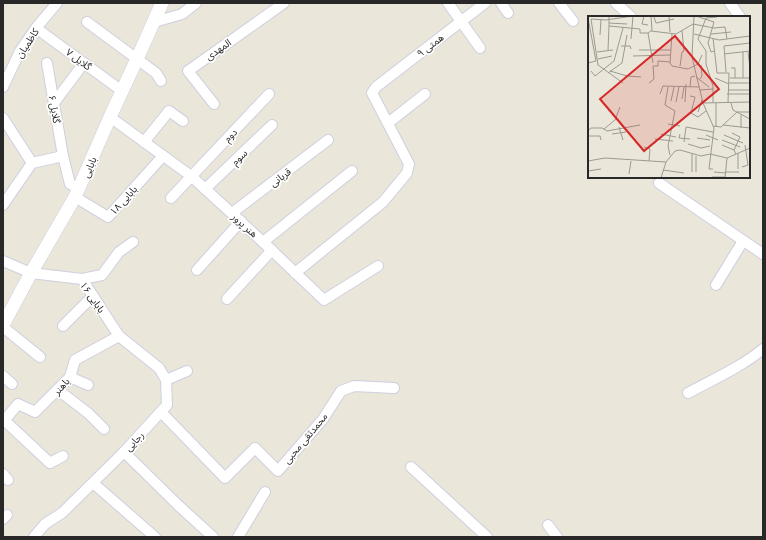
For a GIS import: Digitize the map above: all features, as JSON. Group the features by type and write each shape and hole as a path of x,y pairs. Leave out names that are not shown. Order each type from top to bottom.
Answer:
{"main road":[{"name":"بابایی","path":"3,326 31,273 77,193 162,3"}],"street":[{"name":"کاظمیان","path":"3,87 20,51 36,28 57,3"},
{"path":"154,22 182,14 196,3"},
{"name":"المهدی","path":"214,104 188,71 284,3"},
{"path":"448,3 480,48"},
{"name":"همتی ۹","path":"388,123 372,93 376,87 485,3"},
{"path":"501,3 508,14"},
{"path":"559,3 573,21"},
{"path":"616,3 629,16"},
{"path":"730,3 739,16"},
{"path":"87,22 156,73 161,81"},
{"name":"گلایل ۷","path":"36,28 122,91"},
{"name":"گلایل ۶","path":"47,63 63,156 70,184 77,193"},
{"path":"54,103 84,63"},
{"name":"دوم","path":"171,198 269,94"},
{"path":"295,273 383,202 407,173 410,164 388,123 425,94"},
{"path":"144,142 169,111 183,121"},
{"name":"هنر پرور","path":"110,117 191,176 324,300 378,266"},
{"path":"3,118 32,163"},
{"name":"سوم","path":"205,189 272,125"},
{"name":"قربانی","path":"232,213 328,140"},
{"path":"3,205 32,163 63,156"},
{"name":"بابایی ۱۸","path":"77,193 108,217 163,156"},
{"path":"263,242 352,171"},
{"path":"659,183 763,254"},
{"path":"197,270 241,221"},
{"path":"716,285 743,241"},
{"path":"82,279 102,275 119,252 133,242"},
{"path":"227,299 272,250"},
{"name":"بابایی ۱۶","path":"3,261 31,273 82,279 119,336"},
{"path":"63,326 93,296"},
{"path":"3,326 40,357"},
{"path":"119,336 159,368 166,380 187,371"},
{"name":"باهنر","path":"4,421 18,404 35,412 70,377 75,360 119,336"},
{"path":"688,393 741,365 763,349"},
{"path":"3,376 12,384"},
{"path":"70,377 88,385"},
{"name":"رجایی","path":"38,536 45,524 62,514 124,452 167,405 166,380"},
{"name":"محمدتقی محبی","path":"161,412 225,478 255,448 278,471 324,418 341,391 354,386 394,388"},
{"path":"58,390 88,413 104,429"},
{"path":"4,421 50,463 63,456"},
{"path":"124,452 178,506 213,537"},
{"path":"411,467 487,537"},
{"path":"93,483 156,537"},
{"path":"238,537 266,492"},
{"path":"548,525 557,537"}]}
